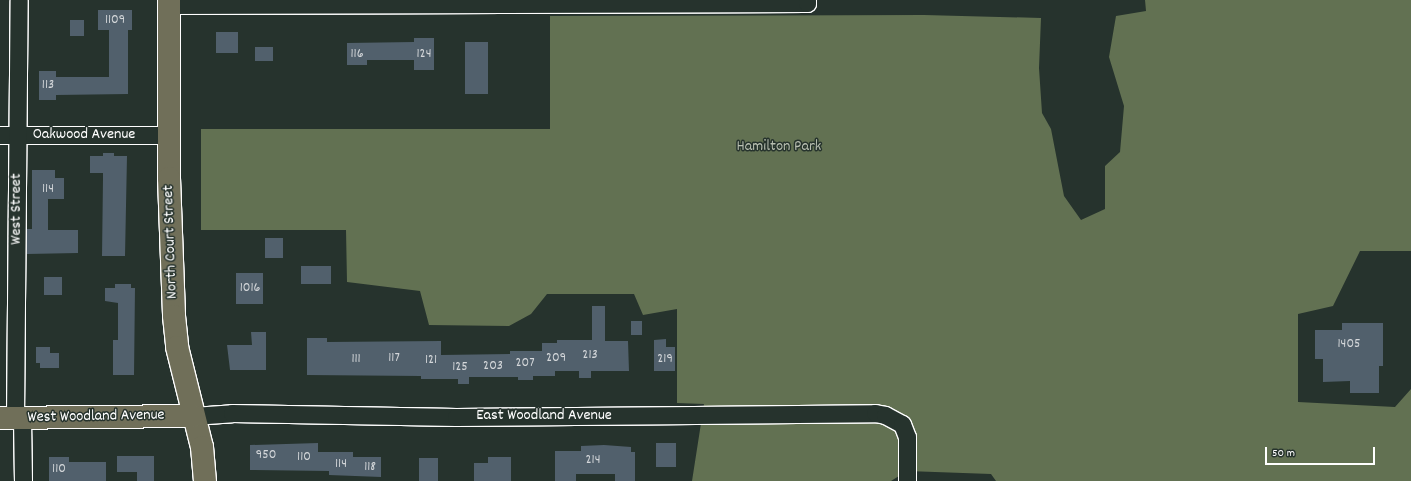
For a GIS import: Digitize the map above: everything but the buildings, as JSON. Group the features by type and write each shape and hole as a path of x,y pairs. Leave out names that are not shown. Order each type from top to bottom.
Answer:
{"main road":[{"name":"North Court Street","path":"169,2 169,135 174,316 177,347 193,416 202,447 205,481"},
{"name":"West Woodland Avenue","path":"12,418 193,416"}],"street":[{"name":"West Street","path":"19,0 18,135 12,418 23,481"},
{"path":"169,2 807,2"},
{"name":"Oakwood Avenue","path":"0,135 169,135"},
{"name":"East Woodland Avenue","path":"193,416 232,413 456,417 875,413 894,418 902,424 907,437 907,481"}],"green space":[{"name":"Hamilton Park","path":"1145,0 1411,0 1411,251 1360,251 1333,306 1298,314 1298,402 1395,407 1411,389 1411,481 996,481 991,474 907,471 891,481 692,481 704,404 677,403 677,309 643,315 634,294 547,294 531,314 509,326 429,325 420,291 347,282 346,230 201,230 201,129 550,129 550,16 924,15 1041,18 1039,68 1042,113 1051,129 1064,196 1081,220 1105,209 1105,166 1120,152 1124,106 1109,57 1116,16 1146,11"}]}
